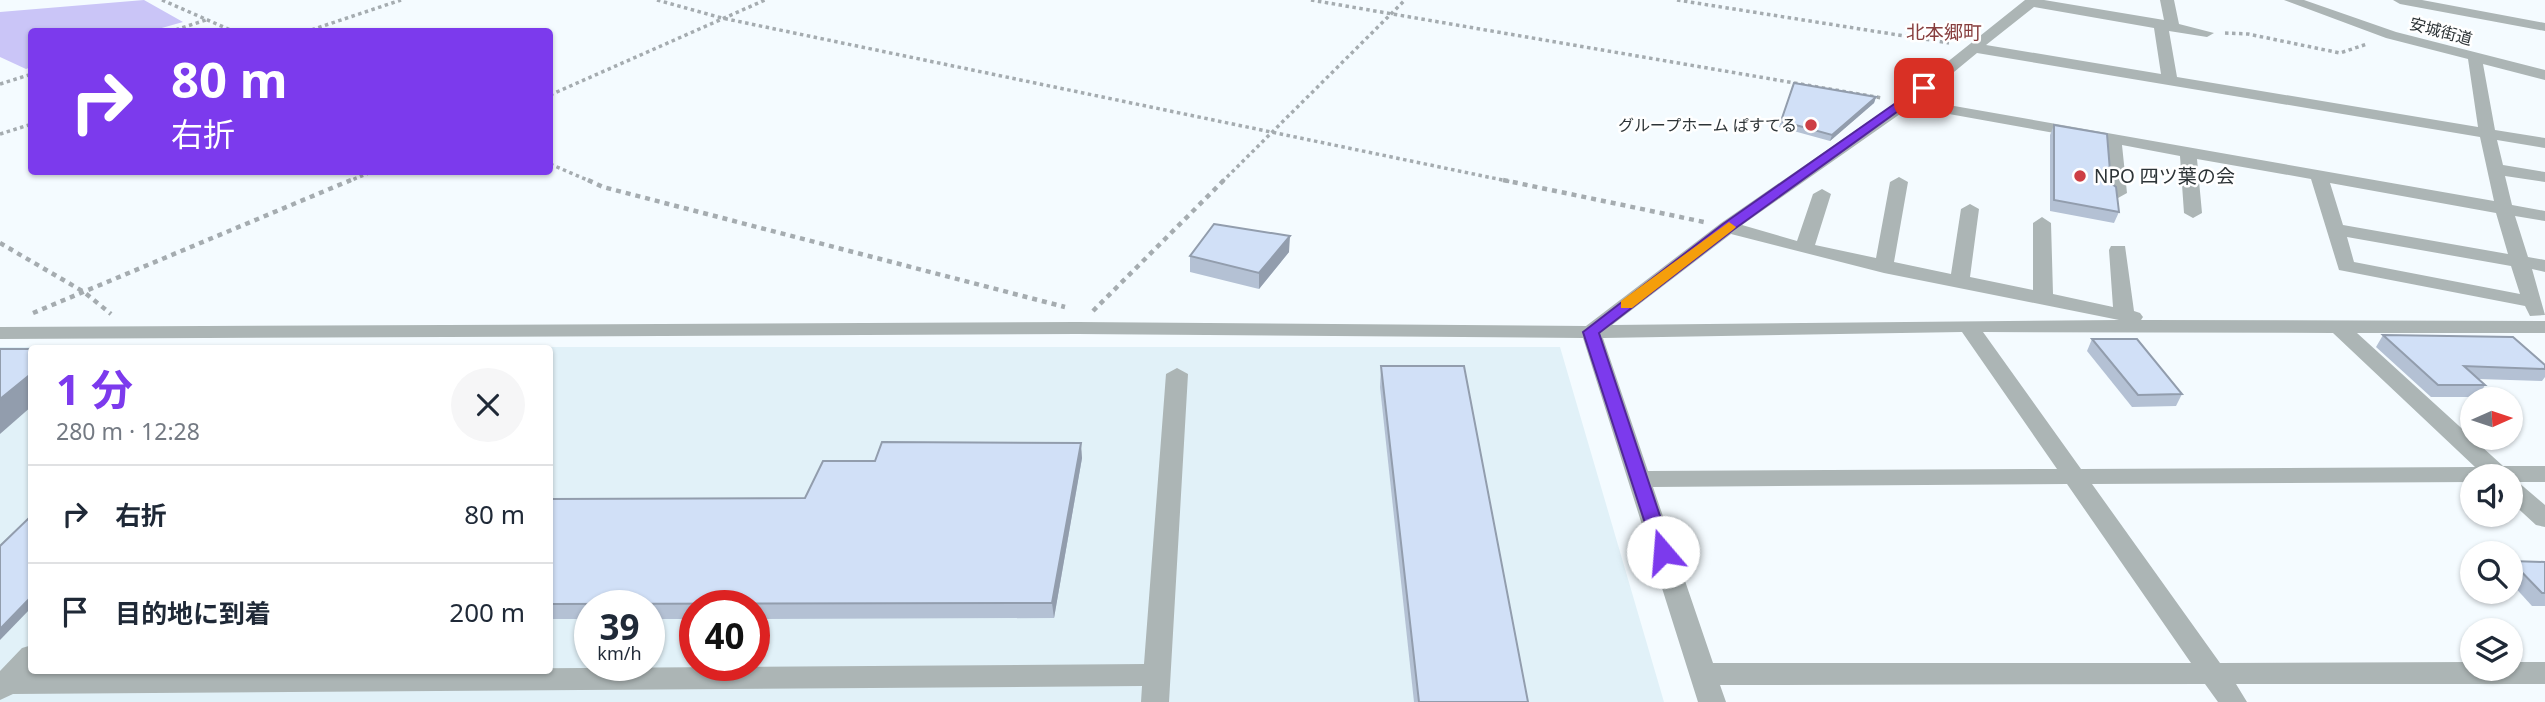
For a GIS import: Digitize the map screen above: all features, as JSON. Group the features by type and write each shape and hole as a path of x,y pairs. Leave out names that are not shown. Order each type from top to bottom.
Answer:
{"street":[{"path":"2167,0 2170,81"},
{"name":"安城街道","path":"2291,0 2390,35 2545,75"},
{"path":"2399,0 2545,27"},
{"path":"1591,332 1728,227 1907,102 2033,1 2207,33"},
{"path":"1975,48 2545,143"},
{"path":"0,333 1084,321 1591,332 1968,326 2544,327 2517,261 2503,209 2497,169 2486,133 2475,58"},
{"path":"1907,102 2545,216"},
{"path":"2113,139 2118,193"},
{"path":"2188,153 2193,213"},
{"path":"2497,169 2545,177"},
{"path":"2319,176 2338,230 2346,266 2533,302"},
{"path":"1884,267 1899,182"},
{"path":"1804,249 1822,194"},
{"path":"1960,282 1970,209"},
{"path":"2042,223 2043,298"},
{"path":"1728,227 1804,249 1884,267 2176,326"},
{"path":"2338,230 2545,266"},
{"path":"2118,250 2124,315"},
{"path":"1968,326 2233,702"},
{"path":"2339,327 2486,464"},
{"path":"1591,332 1712,702"},
{"path":"3,686 1155,689 1177,374"},
{"path":"2523,477 2545,474"},
{"path":"1639,479 2073,475 2460,479"},
{"path":"2523,499 2545,519"},
{"path":"3,686 28,659"},
{"path":"1703,674 2545,673"}],"path":[{"path":"162,0 226,28"},
{"path":"317,28 401,0"},
{"path":"657,0 722,18 1728,227"},
{"path":"553,94 765,0"},
{"path":"1311,0 1907,102"},
{"path":"553,165 603,187 1084,321 1405,0"},
{"path":"1677,0 1975,48"},
{"path":"182,28 207,20"},
{"path":"2207,33 2248,34 2340,53 2390,35"},
{"path":"0,84 28,75"},
{"path":"0,134 28,125"},
{"path":"24,317 364,175"},
{"path":"0,243 84,292"}],"shaded area":[{"path":"144,0 183,22 162,28 28,28 26,69 0,57 0,12"},
{"path":"0,347 28,347 28,674 553,674 553,347 1560,347 1664,702 0,702"}],"building":[{"path":"1794,83 1876,97 1832,135 1781,121"},
{"name":"NPO 四ツ葉の会","path":"2054,125 2107,134 2111,183 2116,187 2119,212 2054,200"},
{"path":"1214,224 1290,236 1259,273 1190,256"},
{"path":"2383,335 2513,337 2545,365 2545,369 2464,366 2485,385 2438,385"},
{"path":"2092,339 2137,339 2182,394 2138,395"},
{"path":"0,349 28,349 28,376 0,399"},
{"path":"1381,366 1464,366 1528,702 1419,702"},
{"path":"882,442 1081,443 1052,603 770,604 770,590 679,590 679,604 665,604 665,590 574,590 574,604 553,604 553,499 805,498 823,461 875,461"},
{"path":"28,519 28,600 0,629 0,546"},
{"path":"2523,561 2545,562 2545,593 2523,573"}],"slow traffic":[{"path":"1627,305 1729,227"}],"place":[{"name":"グループホーム ぱすてる","path":"1811,125"},
{"name":"NPO 四ツ葉の会","path":"2080,176"}],"district":[{"name":"北本郷町","path":"1944,32"}],"route":[{"path":"1663,552 1591,332 1728,227 1924,88"}]}
